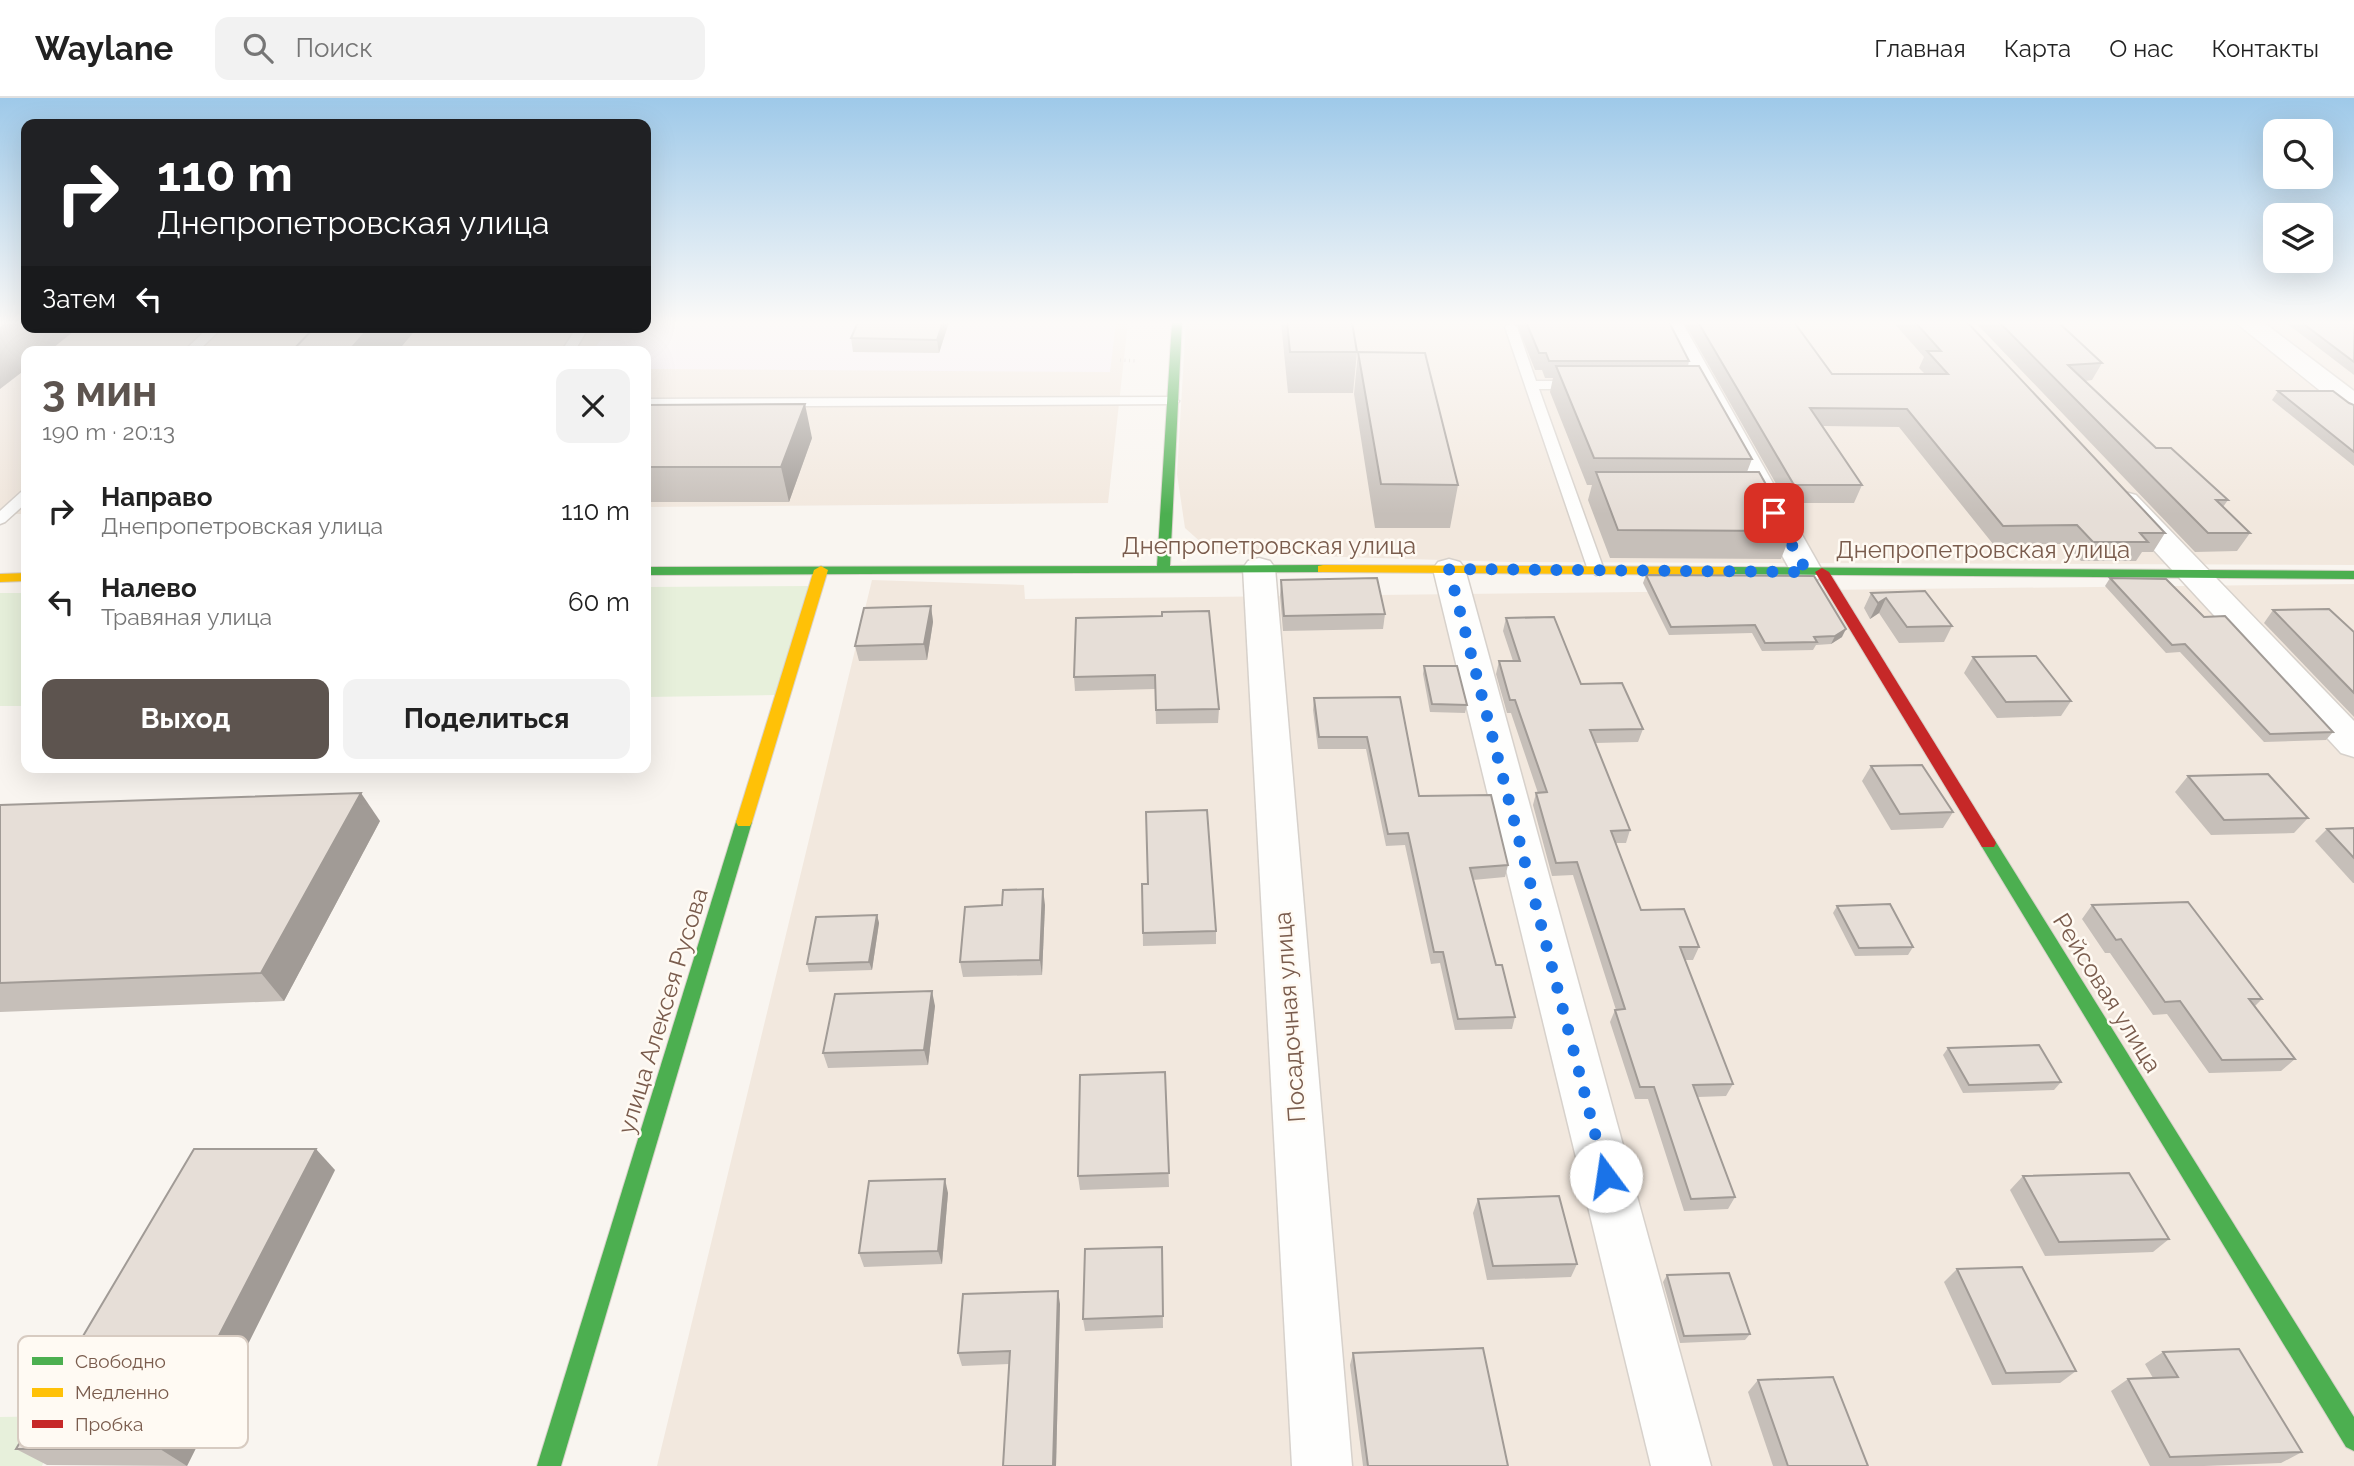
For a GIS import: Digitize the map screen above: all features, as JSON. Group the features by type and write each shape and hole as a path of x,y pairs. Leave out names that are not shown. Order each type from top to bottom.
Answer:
{"street":[{"path":"1163,568 1173,386"},
{"path":"1698,386 1756,493 1814,572"},
{"path":"2330,386 2354,404"},
{"path":"2108,483 2354,744"},
{"name":"Днепропетровская улица","path":"651,571 1259,568 2354,575"},
{"name":"Посадочная улица","path":"1259,568 1322,1466"},
{"path":"1449,569 1681,1466"},
{"name":"улица Алексея Русова","path":"549,1466 821,570"},
{"name":"Рейсовая улица","path":"1814,572 2354,1439"},
{"path":"0,578 21,577"}],"lane":[{"path":"1531,386 1576,492 1597,570"},
{"path":"651,403 1172,401"},
{"path":"0,519 21,500"}],"shaded area":[{"path":"0,386 21,386 21,514 0,514"},
{"path":"651,386 1121,386 1108,503 651,507"},
{"path":"1182,386 2354,386 2354,565 1507,562 1213,553 1185,528 1177,474"},
{"path":"872,580 1024,585 1025,599 2354,584 2354,1466 657,1466"}],"green space":[{"path":"809,586 775,695 651,697 651,587"},
{"path":"0,593 21,593 21,706 0,706"},
{"path":"0,1417 18,1417 18,1448 49,1448 42,1466 0,1466"}],"building":[{"path":"1364,386 1433,386 1458,485 1381,484"},
{"path":"1564,386 1710,386 1752,459 1594,458"},
{"path":"1736,386 2027,386 2165,533 2140,533 2148,542 2093,542 2077,525 2003,526 1907,409 1810,408 1862,485 1794,485"},
{"path":"2062,386 2090,386 2156,448 2171,448 2228,500 2216,500 2250,533 2208,533"},
{"path":"2278,391 2333,391 2354,405 2354,452"},
{"path":"805,404 781,467 651,467 651,405"},
{"path":"1596,472 1759,472 1792,531 1618,530"},
{"path":"1646,575 1814,576 1846,629 1835,636 1814,637 1817,642 1765,643 1755,625 1671,627"},
{"path":"1377,578 1385,614 1284,616 1281,580"},
{"path":"2110,578 2166,579 2204,617 2225,616 2333,732 2270,734 2185,644 2172,645"},
{"path":"1925,591 1952,626 1907,627 1886,598 1878,603 1871,593"},
{"path":"931,606 924,644 855,646 864,608"},
{"path":"2329,609 2354,632 2354,693 2273,610"},
{"path":"1209,611 1219,709 1156,710 1155,675 1074,677 1076,618 1162,616 1162,612"},
{"path":"1554,617 1581,684 1622,683 1643,729 1590,730 1630,830 1611,831 1641,910 1684,909 1699,947 1680,947 1733,1084 1693,1085 1735,1197 1691,1199 1654,1087 1640,1087 1615,1010 1625,1009 1577,862 1556,863 1536,793 1547,792 1515,700 1510,700 1499,661 1520,661 1506,618"},
{"path":"2036,656 2071,701 2006,702 1973,657"},
{"path":"1424,666 1457,666 1467,705 1432,704"},
{"path":"1400,697 1419,796 1491,795 1508,865 1470,868 1496,965 1502,965 1515,1017 1458,1019 1443,952 1434,952 1408,833 1388,834 1367,737 1319,737 1314,698"},
{"path":"1922,765 1953,812 1900,814 1871,766"},
{"path":"2268,774 2308,818 2224,820 2188,776"},
{"path":"361,793 261,973 0,983 0,805"},
{"path":"1207,810 1216,931 1143,933 1142,884 1148,884 1146,812"},
{"path":"2354,828 2354,858 2327,829"},
{"path":"1043,889 1040,960 960,962 965,907 1002,905 1003,890"},
{"path":"2188,902 2262,999 2249,999 2295,1059 2222,1060 2180,1001 2165,1002 2121,939 2116,940 2092,905"},
{"path":"1890,904 1913,947 1859,948 1837,906"},
{"path":"877,915 869,962 807,964 816,917"},
{"path":"932,991 924,1050 823,1053 835,994"},
{"path":"2039,1045 2061,1082 1969,1085 1948,1048"},
{"path":"1165,1072 1169,1173 1078,1176 1080,1075"},
{"path":"194,1149 316,1149 219,1336 83,1336"},
{"path":"2129,1173 2169,1239 2059,1242 2023,1176"},
{"path":"945,1179 938,1251 859,1253 869,1181"},
{"path":"1559,1196 1577,1264 1493,1266 1478,1199"},
{"path":"1162,1247 1163,1316 1083,1319 1085,1249"},
{"path":"2022,1267 2076,1371 2006,1373 1957,1269"},
{"path":"1729,1273 1750,1334 1684,1336 1667,1275"},
{"path":"1058,1291 1053,1466 1003,1466 1010,1351 958,1353 963,1294"},
{"path":"1483,1348 1508,1466 1368,1466 1353,1353"},
{"path":"2239,1349 2302,1452 2170,1457 2128,1379 2178,1377 2163,1352"},
{"path":"1833,1377 1868,1466 1788,1466 1758,1380"},
{"path":"18,1446 18,1448 161,1448 160,1449 16,1449"}],"traffic: fast":[{"path":"1163,568 1173,386"},
{"path":"651,571 1323,569"},
{"path":"1730,571 2354,575"},
{"path":"549,1466 744,822"},
{"path":"1988,843 2354,1439"}],"traffic: slow":[{"path":"1323,569 1730,571"},
{"path":"744,822 821,570"},
{"path":"0,578 21,577"}],"traffic: jam":[{"path":"1822,572 1988,843"}],"route":[{"path":"1606,1176 1449,569 1807,572 1774,513"}]}
